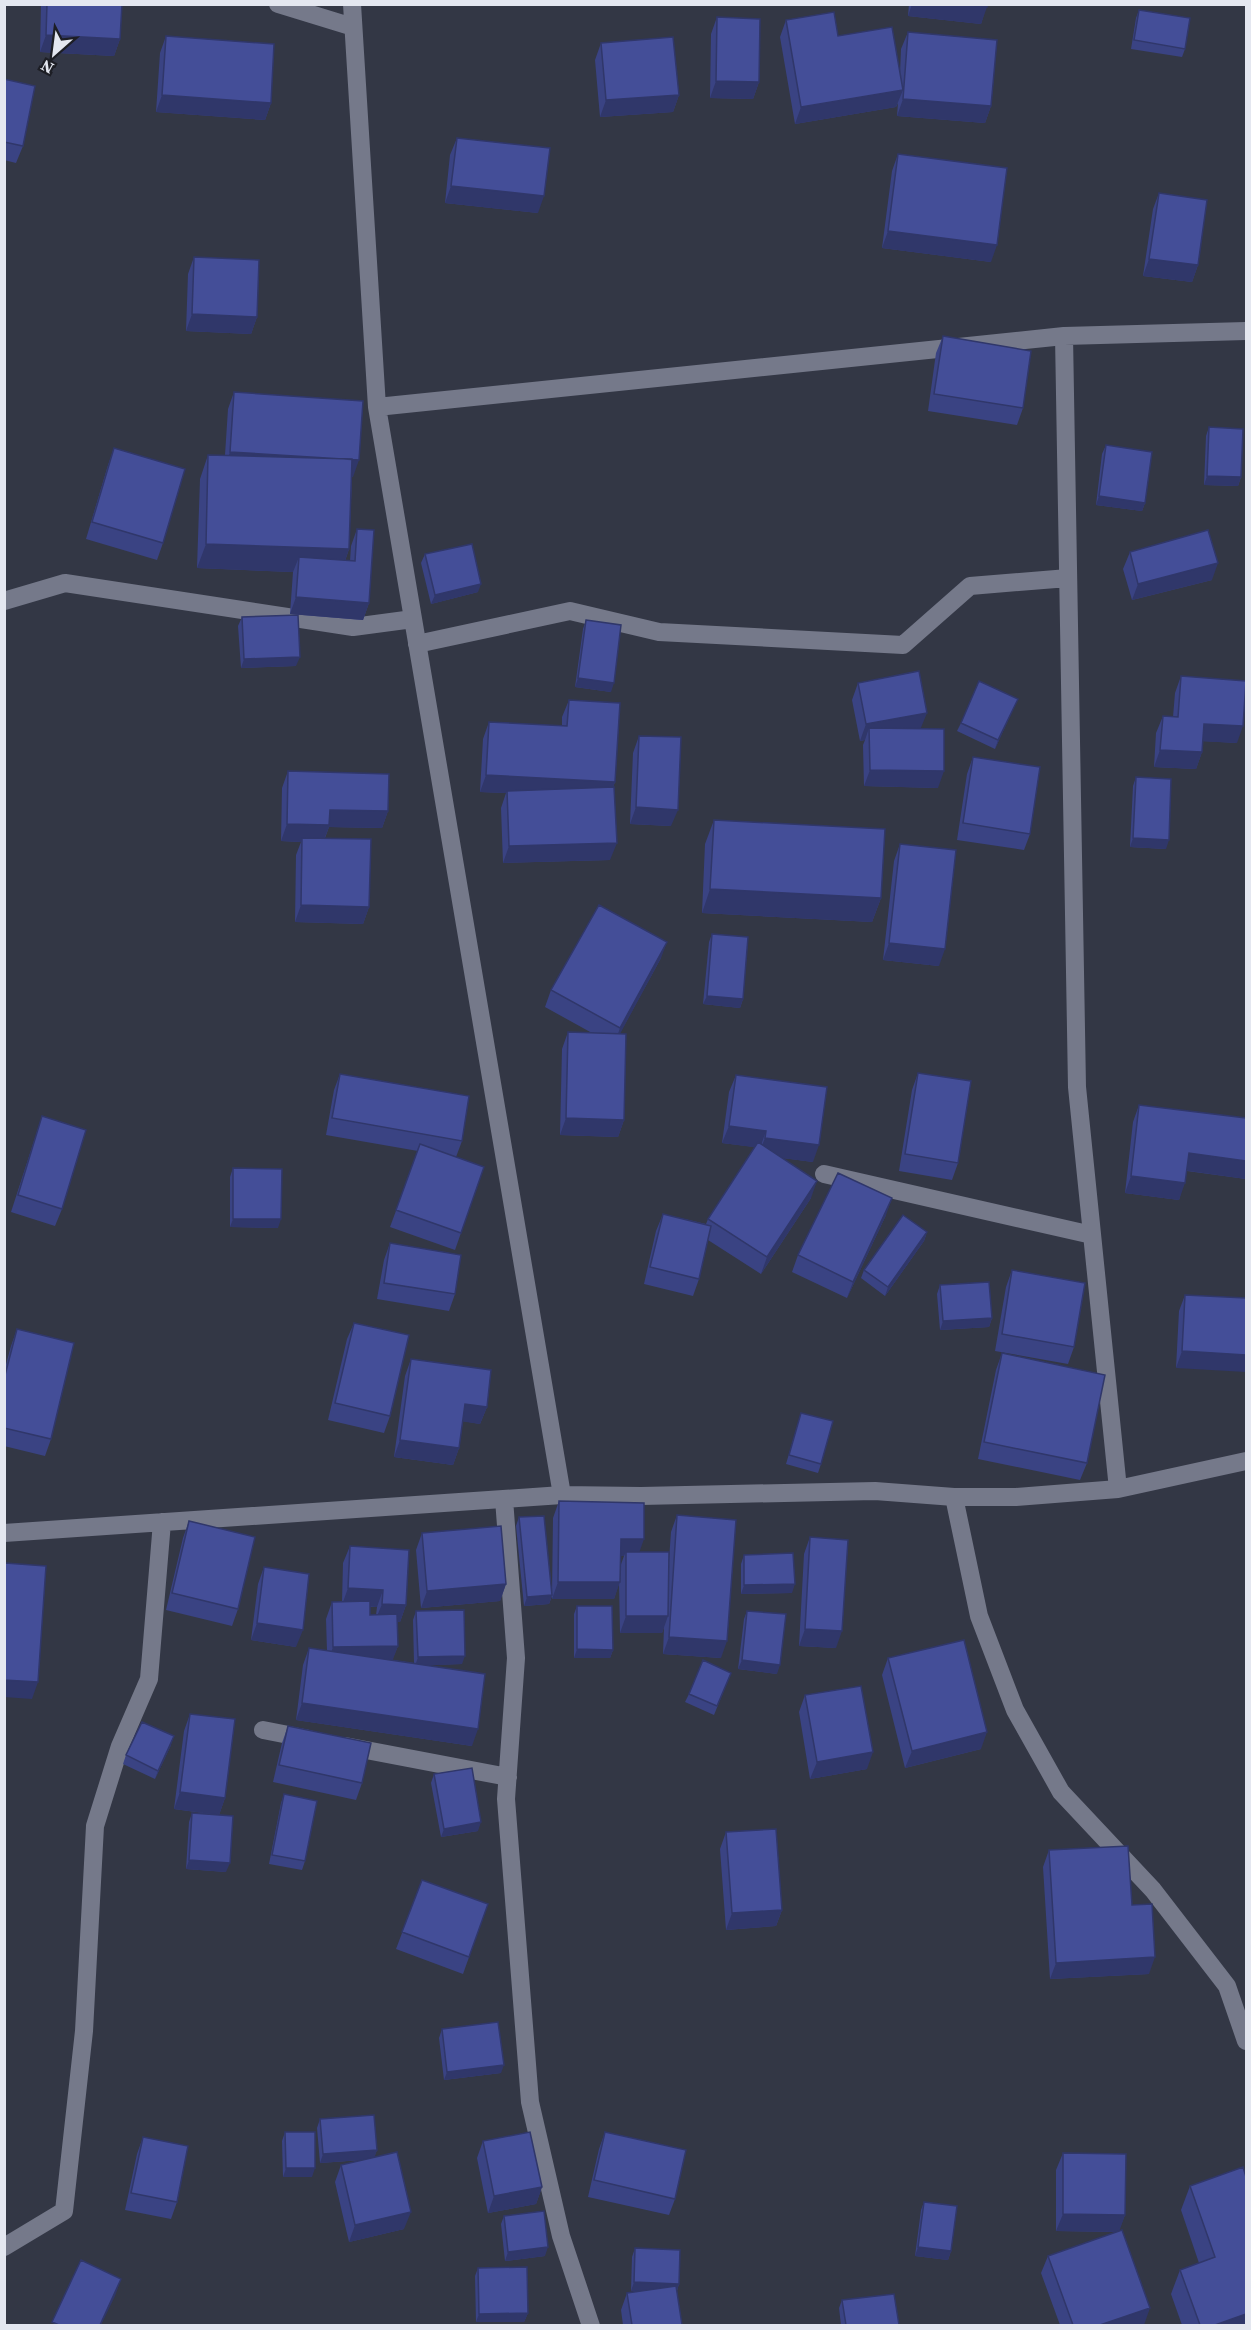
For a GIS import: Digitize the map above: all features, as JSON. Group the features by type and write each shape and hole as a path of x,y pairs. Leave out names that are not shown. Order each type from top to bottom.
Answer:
{"street":[{"path":"278,4 353,27"},
{"path":"352,4 377,407 562,1495"},
{"path":"377,407 1064,336 1246,331"},
{"path":"1064,336 1077,1088 1118,1489"},
{"path":"417,644 570,611 659,632 903,645 970,586 1068,578"},
{"path":"4,601 65,583 353,627 413,619"},
{"path":"824,1174 1092,1235"},
{"path":"4,1533 562,1495 663,1496 875,1491 954,1497 1016,1497 1118,1489 1246,1461"},
{"path":"954,1497 979,1616 1015,1710 1060,1792 1153,1890 1227,1986 1246,2041"},
{"path":"504,1498 516,1658 506,1799 530,2102 561,2236 591,2325"},
{"path":"4,2247 64,2211 84,2031 95,1826 120,1746 149,1679 162,1522"},
{"path":"263,1730 508,1777"}],"building":[{"path":"47,4 122,4 120,39 46,35"},
{"path":"964,4 987,4 987,7"},
{"path":"1139,10 1190,18 1185,49 1134,40"},
{"path":"834,12 838,36 892,27 903,90 801,107 786,20"},
{"path":"717,17 760,19 759,82 716,81"},
{"path":"908,32 997,40 991,106 903,99"},
{"path":"166,36 274,44 271,103 162,95"},
{"path":"673,37 679,95 606,100 601,43"},
{"path":"4,79 35,86 23,146 4,142"},
{"path":"457,138 550,148 544,196 451,186"},
{"path":"898,154 1007,168 997,245 888,231"},
{"path":"1159,193 1207,200 1198,265 1149,259"},
{"path":"194,257 259,260 257,317 192,314"},
{"path":"943,336 1031,351 1023,408 934,394"},
{"path":"234,392 363,401 359,460 230,452"},
{"path":"1209,427 1243,429 1241,477 1207,476"},
{"path":"1106,445 1152,452 1145,503 1099,496"},
{"path":"114,448 185,469 163,543 92,522"},
{"path":"208,455 352,459 349,549 206,544"},
{"path":"357,529 374,530 369,603 296,597 299,557 355,561"},
{"path":"1208,530 1218,563 1138,584 1130,552"},
{"path":"472,544 481,584 435,595 425,554"},
{"path":"298,615 300,657 244,659 242,617"},
{"path":"586,620 621,625 614,683 578,678"},
{"path":"919,671 927,713 866,724 858,683"},
{"path":"1181,676 1246,681 1243,726 1204,724 1202,752 1160,750 1163,716 1178,717"},
{"path":"979,681 1018,699 998,740 961,723"},
{"path":"569,700 620,703 615,782 486,775 489,722 567,726"},
{"path":"869,728 944,729 944,771 870,770"},
{"path":"639,736 681,737 678,810 636,807"},
{"path":"973,757 1040,767 1030,834 963,823"},
{"path":"288,771 389,774 388,811 330,810 329,825 287,824"},
{"path":"1136,777 1171,779 1169,840 1133,838"},
{"path":"614,787 617,843 509,846 507,791"},
{"path":"714,820 885,829 881,898 710,889"},
{"path":"302,838 371,839 369,907 301,905"},
{"path":"900,844 956,850 945,949 889,943"},
{"path":"599,905 667,942 620,1028 551,990"},
{"path":"712,934 748,937 743,999 707,996"},
{"path":"568,1032 626,1034 624,1120 566,1118"},
{"path":"918,1073 971,1081 958,1163 905,1154"},
{"path":"340,1074 469,1096 462,1141 332,1118"},
{"path":"736,1075 827,1087 819,1145 765,1138 766,1131 729,1126"},
{"path":"1139,1105 1246,1118 1246,1161 1189,1153 1185,1183 1131,1176"},
{"path":"42,1116 86,1130 62,1209 18,1195"},
{"path":"758,1142 817,1181 767,1257 708,1219"},
{"path":"420,1144 484,1167 461,1233 396,1210"},
{"path":"233,1168 282,1169 281,1219 233,1219"},
{"path":"838,1173 892,1198 853,1282 798,1255"},
{"path":"663,1214 711,1226 699,1279 650,1267"},
{"path":"903,1215 927,1232 888,1287 864,1270"},
{"path":"390,1243 461,1255 455,1294 384,1283"},
{"path":"1012,1270 1085,1283 1074,1347 1002,1334"},
{"path":"989,1282 992,1318 943,1321 940,1285"},
{"path":"1185,1295 1246,1298 1246,1355 1182,1351"},
{"path":"354,1323 409,1335 390,1416 335,1403"},
{"path":"17,1329 74,1343 51,1439 4,1428 4,1379"},
{"path":"1002,1353 1105,1375 1087,1463 984,1442"},
{"path":"411,1359 491,1370 487,1407 465,1404 459,1448 400,1440"},
{"path":"801,1413 833,1421 821,1464 789,1455"},
{"path":"559,1501 644,1503 644,1539 621,1539 620,1582 558,1582"},
{"path":"677,1515 736,1520 727,1641 669,1637"},
{"path":"544,1516 552,1595 527,1597 519,1517"},
{"path":"189,1521 255,1537 238,1609 172,1593"},
{"path":"501,1526 506,1584 427,1591 422,1533"},
{"path":"810,1537 848,1540 842,1631 805,1629"},
{"path":"350,1546 409,1550 406,1605 382,1604 383,1590 348,1588"},
{"path":"626,1552 669,1552 668,1616 626,1616"},
{"path":"793,1553 795,1584 744,1585 744,1555"},
{"path":"5,1563 46,1566 38,1682 4,1680"},
{"path":"264,1567 309,1574 303,1630 257,1623"},
{"path":"370,1601 370,1615 397,1614 398,1646 333,1647 332,1602"},
{"path":"577,1606 612,1606 613,1650 577,1649"},
{"path":"464,1610 465,1656 418,1657 416,1611"},
{"path":"747,1611 786,1614 780,1665 742,1660"},
{"path":"964,1640 987,1732 912,1751 888,1658"},
{"path":"309,1648 485,1674 478,1729 302,1703"},
{"path":"703,1660 731,1673 717,1706 689,1694"},
{"path":"861,1686 873,1752 817,1762 805,1695"},
{"path":"190,1714 235,1719 225,1798 180,1792"},
{"path":"142,1722 174,1736 158,1771 126,1755"},
{"path":"288,1726 371,1743 362,1783 279,1765"},
{"path":"472,1768 481,1822 444,1829 434,1774"},
{"path":"284,1794 317,1801 305,1861 272,1855"},
{"path":"192,1813 233,1816 230,1863 189,1860"},
{"path":"776,1829 782,1910 732,1913 726,1832"},
{"path":"1128,1846 1132,1905 1152,1904 1155,1957 1056,1963 1049,1850"},
{"path":"422,1880 488,1904 469,1957 402,1932"},
{"path":"498,2022 504,2065 447,2072 442,2029"},
{"path":"374,2115 377,2150 323,2154 320,2119"},
{"path":"285,2132 315,2132 315,2168 286,2168"},
{"path":"530,2132 542,2187 494,2196 483,2141"},
{"path":"605,2132 686,2150 675,2199 594,2180"},
{"path":"143,2137 188,2146 177,2202 131,2193"},
{"path":"397,2152 411,2212 355,2225 341,2165"},
{"path":"1063,2153 1126,2154 1125,2215 1063,2214"},
{"path":"1243,2167 1246,2177 1246,2314 1215,2325 1200,2325 1180,2270 1215,2257 1190,2186"},
{"path":"924,2202 957,2206 951,2251 918,2247"},
{"path":"544,2211 548,2247 508,2252 504,2216"},
{"path":"1122,2230 1150,2308 1100,2325 1073,2325 1048,2256"},
{"path":"635,2248 680,2250 679,2284 634,2282"},
{"path":"81,2260 121,2279 100,2325 59,2325 52,2322"},
{"path":"527,2267 528,2313 479,2314 478,2268"},
{"path":"676,2286 682,2325 632,2325 627,2293"},
{"path":"894,2294 899,2325 846,2325 842,2300"}]}
